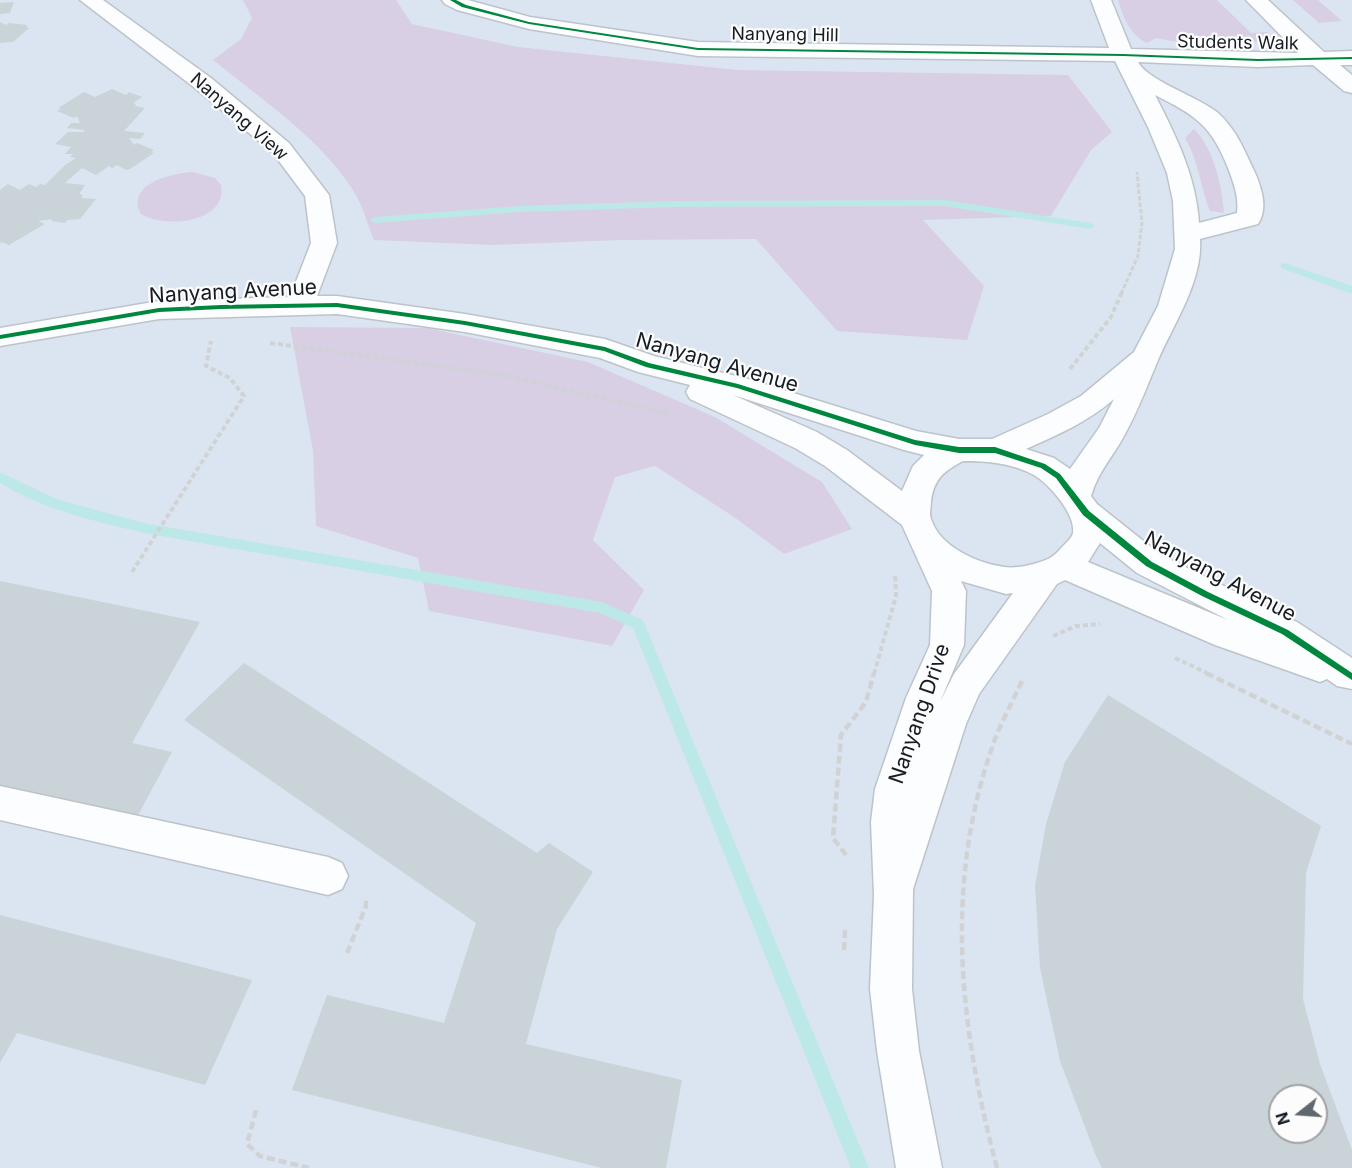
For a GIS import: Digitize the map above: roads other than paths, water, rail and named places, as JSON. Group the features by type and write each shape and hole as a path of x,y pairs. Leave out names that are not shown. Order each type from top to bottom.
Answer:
{"street":[{"name":"Nanyang View","path":"90,0 203,83 281,148 317,195 324,243 300,305"},
{"name":"Nanyang Hill","path":"452,0 464,6 529,23 698,49 1123,55"},
{"path":"1055,571 1082,547 1089,533 1081,505 1081,476 1110,435 1128,401 1144,359 1172,306 1183,272 1189,233 1179,173 1160,127 1123,55 1101,0"},
{"path":"1256,0 1303,46 1323,60 1352,86"},
{"name":"Students Walk","path":"1123,55 1323,60 1352,58"},
{"path":"1134,76 1176,98 1211,121 1228,139 1246,182 1253,202 1249,218 1189,233"},
{"name":"Nanyang Avenue","path":"0,337 159,310 300,305 381,310 528,333 605,349 648,365 738,386 915,442 959,450 995,450 1043,466 1058,476 1081,505 1149,564 1285,632 1351,676"},
{"path":"0,314 44,310 105,320"},
{"path":"995,450 1058,422 1091,403 1144,359"},
{"name":"Nanyang Avenue","path":"648,365 681,384 806,440 836,458 919,528 945,559 976,573 1006,581 1055,571 1287,657 1351,676"},
{"name":"Nanyang Avenue","path":"919,528 917,488 924,471 936,461 959,450"},
{"name":"Nanyang Drive","path":"919,528 949,591 946,645 938,672 924,698 894,789 890,822 894,895 891,989 898,1051 920,1168"},
{"name":"Nanyang Drive","path":"894,895 948,724 966,685 1055,571"},
{"path":"0,803 328,876"}],"waterway":[{"path":"375,220 520,209 675,204 945,203 1090,226"},
{"path":"1285,266 1352,290"},
{"path":"0,477 51,503 144,528 602,608 638,624 860,1168"}]}
